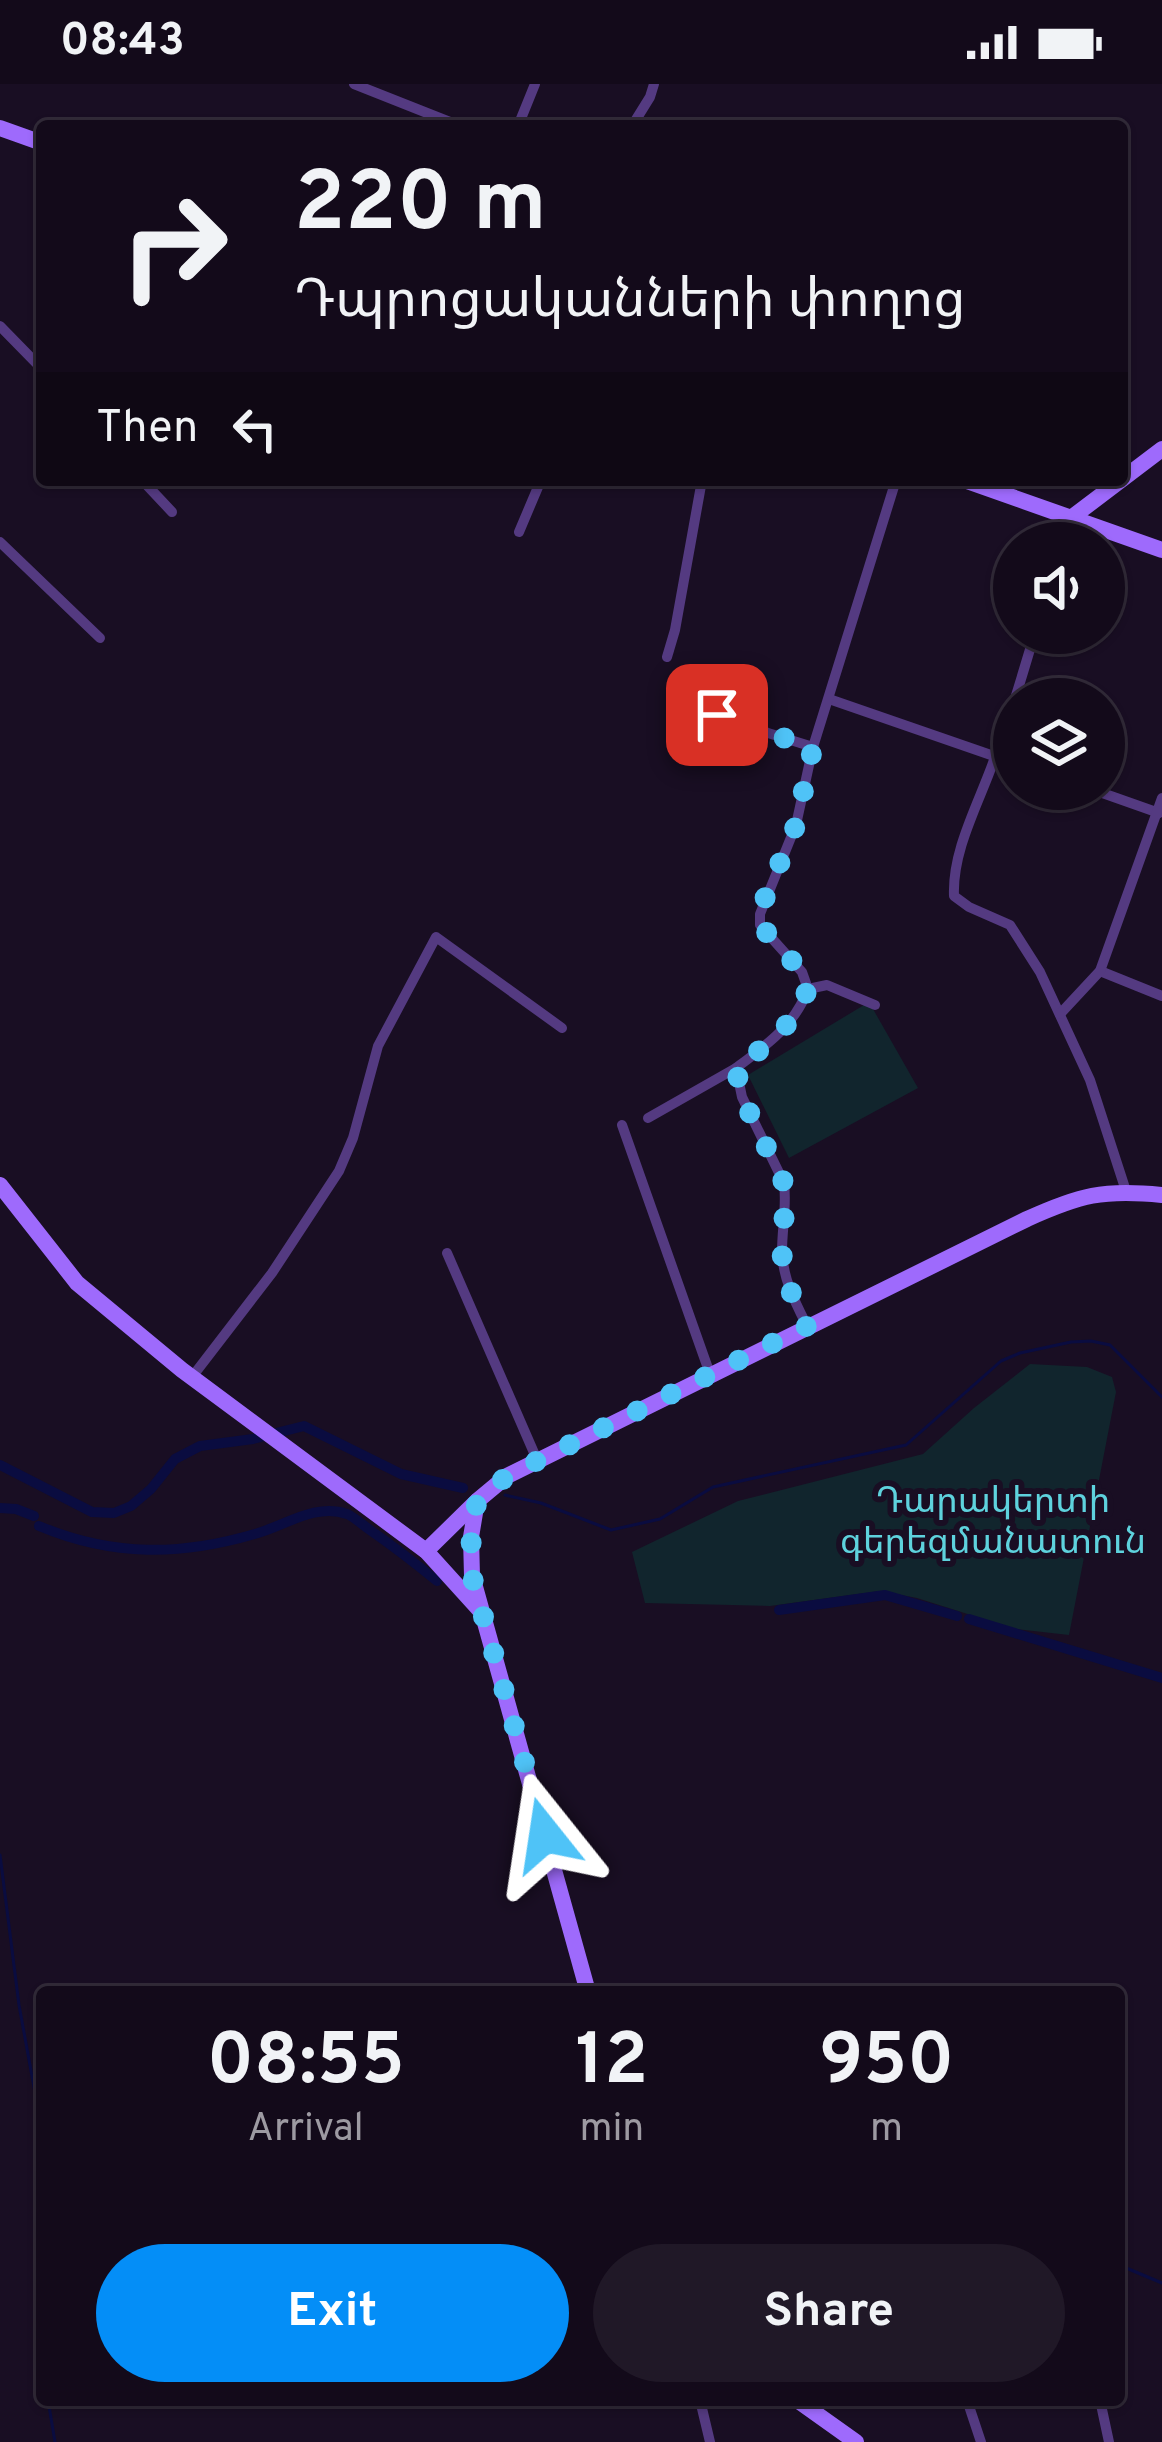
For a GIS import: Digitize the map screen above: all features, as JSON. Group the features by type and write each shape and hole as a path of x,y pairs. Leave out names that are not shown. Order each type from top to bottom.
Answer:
{"main road":[{"path":"1,130 36,141"},
{"path":"1128,475 1162,449"},
{"path":"981,486 1162,550"},
{"path":"1071,518 1113,486"},
{"path":"0,1185 77,1283 192,1377 426,1551 484,1615"},
{"path":"426,1551 507,1476 807,1326 1067,1201 1126,1191 1162,1195"},
{"path":"477,1501 472,1576 587,1986"},
{"path":"805,2406 856,2442"}],"street":[{"path":"354,84 445,120"},
{"path":"520,120 535,84"},
{"path":"636,120 653,84"},
{"path":"0,326 36,363"},
{"path":"148,486 172,512"},
{"path":"519,532 538,486"},
{"path":"667,657 701,486"},
{"path":"648,1118 736,1068 786,1028 801,1008 808,988 802,972 760,925 765,898 796,825 813,747 894,486"},
{"path":"1070,522 1071,518"},
{"path":"0,542 100,638"},
{"path":"829,699 993,755"},
{"path":"715,727 717,715 728,715 813,747"},
{"path":"993,764 965,838 953,880 954,896 1010,925 1040,972 1090,1080 1126,1191"},
{"path":"1060,1014 1100,971 1162,798"},
{"path":"1125,801 1160,813"},
{"path":"192,1377 272,1273 339,1172 378,1046 436,937 562,1028"},
{"path":"1100,971 1162,996"},
{"path":"808,988 827,985 875,1005"},
{"path":"736,1068 742,1097 784,1183 782,1252 787,1283 807,1326"},
{"path":"622,1125 710,1374"},
{"path":"446,1253 538,1462"},
{"path":"701,2406 710,2442"},
{"path":"969,2406 981,2442"},
{"path":"1101,2406 1109,2442"}],"green space":[{"path":"869,1002 918,1088 789,1158 748,1075"},
{"name":"Դարակերտի գերեզմանատուն","path":"1030,1364 1087,1367 1112,1377 1116,1392 1069,1635 1015,1629 880,1591 770,1606 645,1603 632,1552 738,1501 923,1454"}],"waterway":[{"path":"505,1495 541,1503 611,1530 660,1519 713,1487 906,1445 1001,1361 1071,1342 1110,1345 1162,1397"},
{"path":"0,1465 92,1512 114,1513 151,1489 175,1459 200,1446 304,1426 401,1474 463,1488"},
{"path":"0,1508 34,1516"},
{"path":"39,1526 121,1548 174,1549 230,1541 313,1513 335,1511 356,1519 437,1581"},
{"path":"779,1610 885,1595 957,1616"},
{"path":"969,1619 1162,1678"},
{"path":"0,1855 36,2098"},
{"path":"1125,2268 1162,2283"},
{"path":"49,2406 55,2442"}],"route":[{"path":"545,1835 472,1576 477,1501 507,1476 807,1326 787,1283 782,1252 784,1183 742,1097 736,1068 786,1028 808,988 802,972 760,925 760,914 796,825 813,747 717,715"}]}
